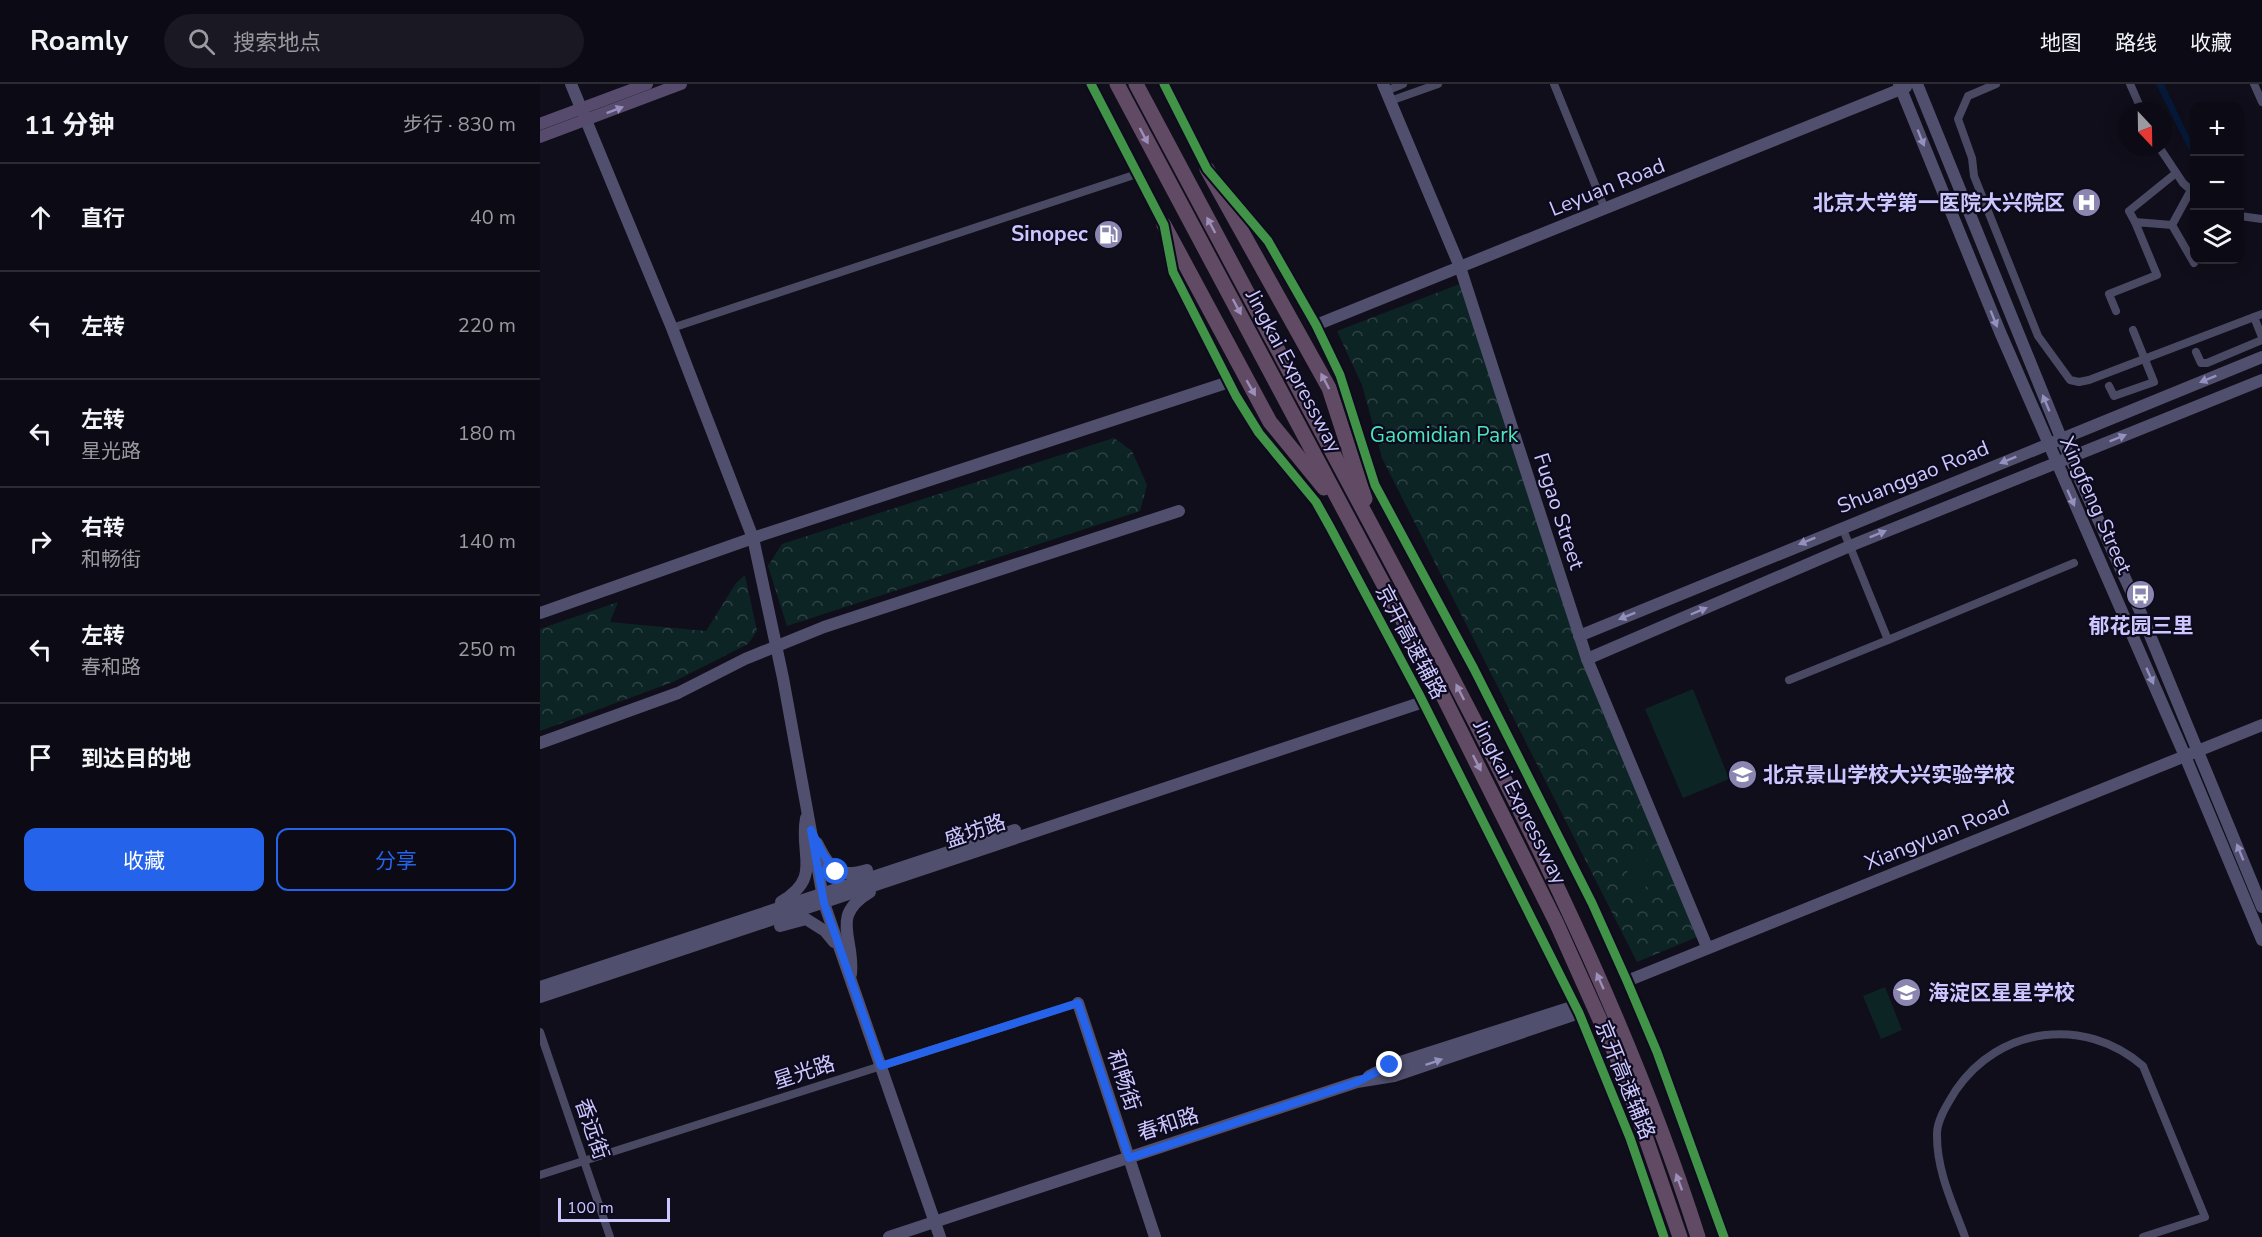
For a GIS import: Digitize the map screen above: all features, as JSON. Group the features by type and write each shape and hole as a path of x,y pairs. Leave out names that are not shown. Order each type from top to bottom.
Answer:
{"highway":[{"name":"Jingkai Expressway","path":"1117,84 1370,540 1458,688 1570,913 1636,1062 1698,1237"},
{"name":"Jingkai Expressway","path":"1136,84 1370,540 1556,922 1623,1069 1680,1237"},
{"path":"1207,169 1329,388 1370,540"},
{"path":"1164,225 1270,422 1370,540"}],"main road":[{"path":"540,137 647,84"},
{"path":"540,124 583,116 681,84"}],"street":[{"path":"571,84 672,328 753,538 776,645 823,898 940,1237"},
{"name":"京开高速辅路","path":"1091,84 1164,225 1173,272 1229,382 1259,432 1316,502 1421,698 1577,1010 1630,1138 1664,1237"},
{"name":"京开高速辅路","path":"1164,84 1207,169 1268,241 1316,325 1340,375 1375,485 1474,669 1592,903 1627,981 1657,1052 1724,1237"},
{"path":"1386,92 1403,84"},
{"path":"1386,92 1438,84"},
{"path":"1554,84 1605,209"},
{"path":"1996,84 1968,96 1958,119 1972,158 1974,176 2038,336 2070,380 2079,382 2258,316 2262,339 2207,363 2201,363 2196,352"},
{"path":"2130,84 2138,102"},
{"path":"2254,84 2262,102"},
{"name":"Leyuan Road","path":"1316,325 1908,85"},
{"name":"Xingfeng Street","path":"1908,85 2069,458 2140,611 2262,907"},
{"name":"Xingfeng Street","path":"1908,85 2047,444 2185,756 2262,940"},
{"name":"Fugao Street","path":"1386,92 1460,267 1587,659 1707,948"},
{"path":"2165,156 2190,189"},
{"path":"2116,311 2109,294 2157,275 2135,222 2128,211 2176,173"},
{"path":"672,328 1137,174"},
{"path":"2172,225 2190,197"},
{"path":"2244,217 2262,219"},
{"path":"2135,222 2172,225"},
{"path":"2172,225 2190,256"},
{"path":"2109,386 2114,396 2154,382 2133,330"},
{"name":"Shuanggao Road","path":"1579,636 2262,357"},
{"name":"Shuanggao Road","path":"1587,659 1850,546 2262,380"},
{"path":"540,613 753,538 1229,382"},
{"path":"1910,499 1918,518"},
{"path":"540,743 678,693 776,645 824,627 1179,511"},
{"path":"1842,527 1888,640"},
{"path":"1789,680 2074,563"},
{"path":"2124,618 2140,611"},
{"name":"盛坊路","path":"540,997 749,928 907,865 1421,698"},
{"name":"盛坊路","path":"540,987 768,910 884,883 1421,698"},
{"name":"Xiangyuan Road","path":"1627,981 2262,725"},
{"path":"768,910 789,897 803,884 808,874 803,834 807,811"},
{"path":"811,830 823,854 836,872 846,875 881,867 907,865"},
{"path":"850,978 853,958 845,921 850,909 862,896 884,883"},
{"path":"749,928 770,929 806,919 825,931 843,956"},
{"name":"星光路","path":"540,1175 1078,1003"},
{"name":"和畅街","path":"1078,1003 1155,1237"},
{"name":"春和路","path":"889,1237 1357,1082 1394,1076 1577,1010"},
{"name":"香远街","path":"540,1032 610,1237"},
{"path":"1965,1237 1942,1178 1936,1134 1947,1104 1969,1071 1999,1048 2018,1041 2063,1034 2098,1038 2130,1055 2143,1066 2205,1217 2143,1237"}],"green space":[{"name":"Gaomidian Park","path":"1465,282 1569,606 1702,935 1637,962 1382,458 1362,385 1337,331"},
{"path":"1114,438 1132,451 1147,485 1140,511 787,626 768,566 782,544"},
{"path":"745,575 757,631 748,644 673,682 540,731 540,629 618,602 610,622 706,631 736,583"},
{"path":"1693,689 1729,779 1683,798 1645,709"},
{"path":"1642,848 1656,882 1636,891 1621,857"},
{"path":"1885,987 1902,1030 1881,1039 1863,996"}],"water":[{"path":"2156,84 2164,84 2190,139 2190,152 2172,116 2172,102 2165,102"}],"cycle path":[{"path":"1091,84 1164,225 1173,272 1236,396 1259,433 1316,502 1330,527 1419,694 1579,1013 1630,1138 1664,1237"},
{"path":"1164,84 1207,169 1268,241 1316,325 1340,375 1375,485 1474,669 1592,903 1627,981 1657,1052 1724,1237"}],"place":[{"name":"北京大学第一医院大兴院区","path":"2086,203"},
{"name":"Sinopec","path":"1109,234"},
{"name":"郁花园三里","path":"2141,595"},
{"name":"北京景山学校大兴实验学校","path":"1742,775"},
{"name":"海淀区星星学校","path":"1907,993"}],"route":[{"path":"836,872 823,854 811,830 824,903 881,1066 1078,1003 1129,1158 1357,1082 1390,1065"}]}
